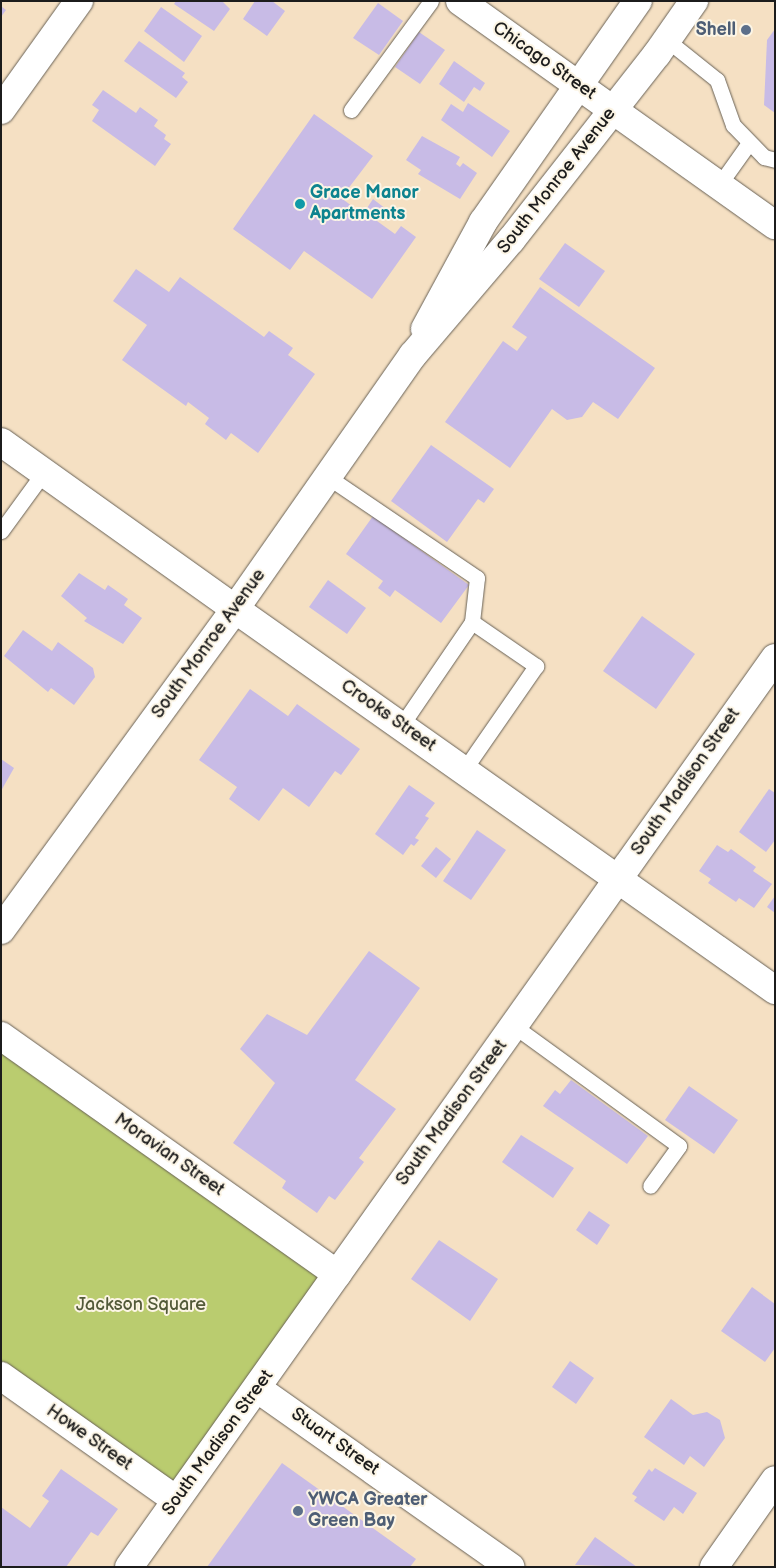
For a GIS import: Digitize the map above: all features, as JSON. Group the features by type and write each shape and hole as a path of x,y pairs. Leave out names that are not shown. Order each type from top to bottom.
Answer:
{"main road":[{"path":"1,110 79,1"},
{"name":"Chicago Street","path":"460,1 775,225"},
{"name":"South Monroe Avenue","path":"413,355 445,288 483,222 577,85 638,1"},
{"name":"South Monroe Avenue","path":"1,930 235,609 413,355 464,299 613,110 694,1"},
{"name":"Crooks Street","path":"1,442 775,990"},
{"name":"South Madison Street","path":"129,1567 258,1389 337,1274 618,878 767,685 775,658"},
{"name":"Moravian Street","path":"1,1036 337,1274"},
{"name":"Howe Street","path":"1,1376 176,1500"},
{"name":"Stuart Street","path":"258,1389 510,1567"},
{"path":"714,1567 775,1480"}],"lane":[{"path":"351,110 431,1"},
{"path":"666,40 717,80 733,125 764,157 775,160"},
{"path":"719,185 749,143"},
{"path":"1,531 44,472"},
{"path":"328,477 477,578 472,622 401,726"},
{"path":"464,770 536,666 472,622"},
{"path":"514,1026 679,1146 650,1186"}],"green space":[{"name":"Jackson Square","path":"1,1036 337,1274 176,1500 1,1376"}],"building":[{"path":"176,1 222,1 230,9 214,31 174,4"},
{"path":"255,1 272,1 285,11 267,36 243,19"},
{"path":"378,3 403,21 379,55 353,38"},
{"path":"1,6 6,10 1,17"},
{"path":"161,7 202,36 184,62 144,31"},
{"path":"775,29 775,113 764,105 767,40"},
{"path":"419,32 445,50 420,84 395,67"},
{"path":"139,41 185,73 182,77 188,82 176,98 124,61"},
{"path":"454,61 485,83 480,91 474,87 464,102 439,84"},
{"path":"103,90 136,113 140,107 158,120 154,126 166,135 164,139 171,144 155,166 92,121 99,110 92,105"},
{"path":"468,103 510,131 492,157 441,120 451,104 463,112"},
{"name":"Grace Manor Apartments","path":"314,114 373,156 341,198 363,214 373,199 386,209 377,221 395,234 401,226 416,237 372,299 304,251 290,270 233,229"},
{"path":"422,136 460,157 456,164 460,167 463,163 477,173 460,199 418,174 421,170 406,160"},
{"path":"565,243 605,271 579,307 539,279"},
{"path":"136,269 169,292 180,277 264,337 269,331 293,348 288,355 315,374 258,453 231,433 226,440 205,424 209,418 188,402 186,406 122,360 147,325 113,301"},
{"path":"540,287 655,368 618,419 593,402 582,417 567,420 552,409 510,468 445,422 503,341 517,351 527,337 512,327"},
{"path":"431,445 494,489 484,503 478,499 447,542 391,501"},
{"path":"373,516 469,585 441,623 395,590 390,597 378,588 383,581 346,554"},
{"path":"79,573 105,590 108,585 128,599 124,605 142,618 123,644 84,621 87,618 61,596"},
{"path":"328,580 366,608 347,634 309,607"},
{"path":"642,616 695,654 656,709 603,671"},
{"path":"23,630 52,651 58,642 93,668 95,677 74,705 51,688 48,692 4,656"},
{"path":"250,689 288,716 297,704 360,749 341,775 335,771 309,807 283,788 259,821 229,799 237,787 199,760"},
{"path":"1,759 14,768 1,791"},
{"path":"409,785 435,803 425,816 429,818 415,838 419,840 414,846 411,844 403,855 375,834"},
{"path":"769,789 775,793 775,840 766,852 739,832"},
{"path":"477,830 506,850 471,900 443,881"},
{"path":"717,845 728,852 731,849 756,867 753,871 772,884 754,908 739,898 736,902 708,883 711,879 699,871"},
{"path":"436,847 451,859 436,878 421,866"},
{"path":"775,896 775,913 767,907"},
{"path":"369,951 420,988 355,1080 396,1109 359,1158 364,1162 335,1200 329,1196 317,1213 282,1188 286,1181 233,1143 275,1083 240,1049 267,1014 307,1035"},
{"path":"571,1080 648,1136 627,1164 543,1106 555,1090 560,1094"},
{"path":"689,1086 738,1120 714,1154 665,1120"},
{"path":"521,1135 574,1168 553,1198 502,1162"},
{"path":"589,1211 610,1225 597,1245 576,1230"},
{"path":"439,1240 498,1279 470,1321 411,1279"},
{"path":"752,1287 775,1304 775,1348 765,1362 721,1331"},
{"path":"570,1361 594,1378 576,1404 552,1387"},
{"path":"671,1399 693,1415 707,1412 720,1420 725,1438 704,1467 690,1456 684,1465 644,1437"},
{"name":"YWCA Greater Green Bay","path":"282,1463 416,1559 410,1567 207,1567"},
{"path":"655,1468 697,1493 683,1514 674,1507 664,1521 634,1501 637,1497 632,1494 649,1469 652,1472"},
{"path":"61,1469 118,1509 98,1536 91,1532 66,1567 1,1567 1,1507 30,1528 49,1501 42,1496"},
{"path":"595,1537 637,1567 575,1565"}],"place":[{"name":"Shell","path":"746,30"},
{"name":"Grace Manor Apartments","path":"300,204"},
{"name":"YWCA Greater Green Bay","path":"298,1511"}]}
